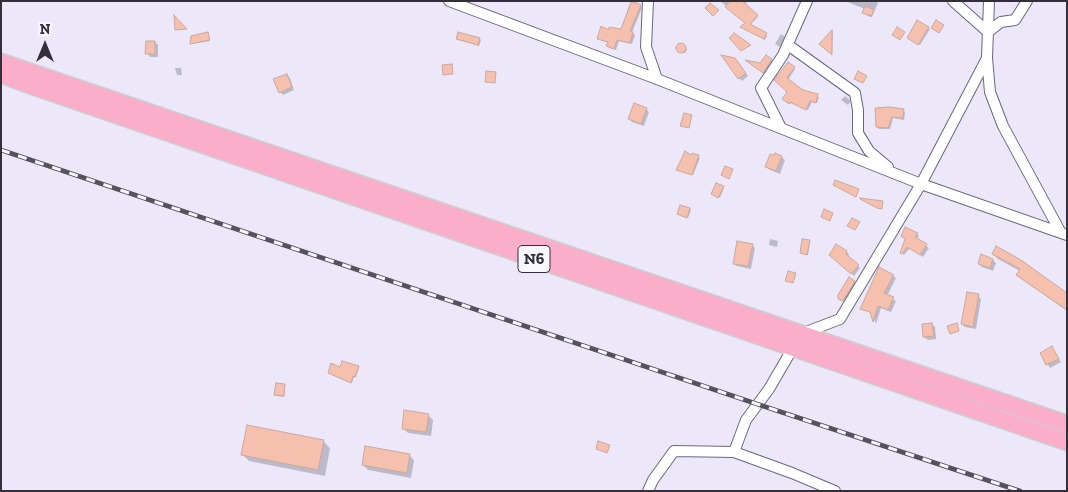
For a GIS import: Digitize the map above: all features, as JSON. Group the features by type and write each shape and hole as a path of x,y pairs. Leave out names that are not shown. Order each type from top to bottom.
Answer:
{"highway":[{"name":"N6","path":"1,62 1067,424"},
{"name":"N6","path":"1,74 1067,442"}],"street":[{"path":"449,1 657,79 921,184 1064,234"},
{"path":"648,1 646,46 657,79"},
{"path":"781,128 761,88 788,45 807,1"},
{"path":"952,1 988,32"},
{"path":"989,1 987,58 990,92 1003,126 1064,234"},
{"path":"988,32 1001,22 1015,20 1027,1"},
{"path":"788,45 855,93 858,110 858,133 869,150 896,174"},
{"path":"734,452 746,420 770,389 801,334 840,319 921,184 987,58"},
{"path":"648,491 653,480 674,450 734,452 792,472 835,491"}],"building":[{"path":"730,1 742,1 758,15 750,24 767,33 764,39 740,27 745,23 725,7"},
{"path":"631,2 641,5 630,31 633,32 630,43 617,40 614,49 606,46 608,42 597,39 601,26 609,30 609,27 621,29"},
{"path":"710,3 719,10 713,16 705,8"},
{"path":"865,6 874,10 871,16 862,13"},
{"path":"174,15 187,29 175,30"},
{"path":"917,20 929,27 918,45 907,38"},
{"path":"936,20 944,25 939,33 931,28"},
{"path":"897,27 905,32 900,40 892,35"},
{"path":"832,30 832,55 819,44"},
{"path":"208,32 210,40 190,44 191,36"},
{"path":"458,32 480,38 478,45 456,39"},
{"path":"734,33 751,45 741,51 729,38"},
{"path":"146,41 155,41 155,54 145,54"},
{"path":"679,43 683,43 686,48 685,52 679,53 676,50 676,46"},
{"path":"721,55 735,58 746,73 738,79"},
{"path":"766,55 772,59 763,73 745,60 760,63"},
{"path":"788,62 795,67 787,78 803,90 818,94 816,103 810,101 806,110 790,102 789,104 782,99 787,92 774,80"},
{"path":"452,64 453,74 443,75 442,65"},
{"path":"486,71 496,72 495,83 485,82"},
{"path":"858,71 867,76 863,83 854,79"},
{"path":"287,74 292,87 279,93 273,79"},
{"path":"634,103 647,108 641,124 628,119"},
{"path":"875,108 904,109 903,118 892,117 888,128 876,127"},
{"path":"684,113 692,115 689,128 680,126"},
{"path":"685,151 691,155 692,153 699,155 692,175 676,170"},
{"path":"775,153 782,156 776,171 765,167 770,154 774,155"},
{"path":"725,166 733,169 729,179 721,175"},
{"path":"835,180 859,189 856,197 833,185"},
{"path":"716,183 724,186 718,198 711,194"},
{"path":"860,198 883,201 882,209 877,208"},
{"path":"680,205 690,208 687,218 677,214"},
{"path":"824,209 833,213 830,221 821,217"},
{"path":"852,218 860,222 855,230 847,226"},
{"path":"905,227 918,233 915,237 927,244 920,255 907,247 902,254 900,253 905,239 901,236"},
{"path":"802,239 810,240 807,255 800,253"},
{"path":"737,241 753,244 748,266 733,264"},
{"path":"836,244 847,251 846,254 859,265 851,274 829,255"},
{"path":"996,246 1021,260 1067,293 1067,310 1016,275 1020,269 992,254"},
{"path":"981,254 993,259 990,268 978,264"},
{"path":"879,267 894,275 884,293 894,297 888,310 878,306 873,322 870,312 860,309"},
{"path":"788,271 796,273 793,283 785,281"},
{"path":"849,277 855,281 843,301 838,299 838,295"},
{"path":"967,292 979,294 973,327 961,324"},
{"path":"932,323 934,336 923,337 922,324"},
{"path":"957,323 959,331 950,334 947,326"},
{"path":"1052,346 1059,359 1046,365 1040,353"},
{"path":"342,361 359,366 351,383 328,373 331,363 340,367"},
{"path":"276,383 285,384 284,396 274,395"},
{"path":"404,410 429,414 426,432 402,429"},
{"path":"247,425 324,440 318,470 241,455"},
{"path":"598,441 610,445 607,453 596,449"},
{"path":"365,446 410,454 407,473 362,465"}],"railway":[{"path":"1,150 1020,491"}]}
